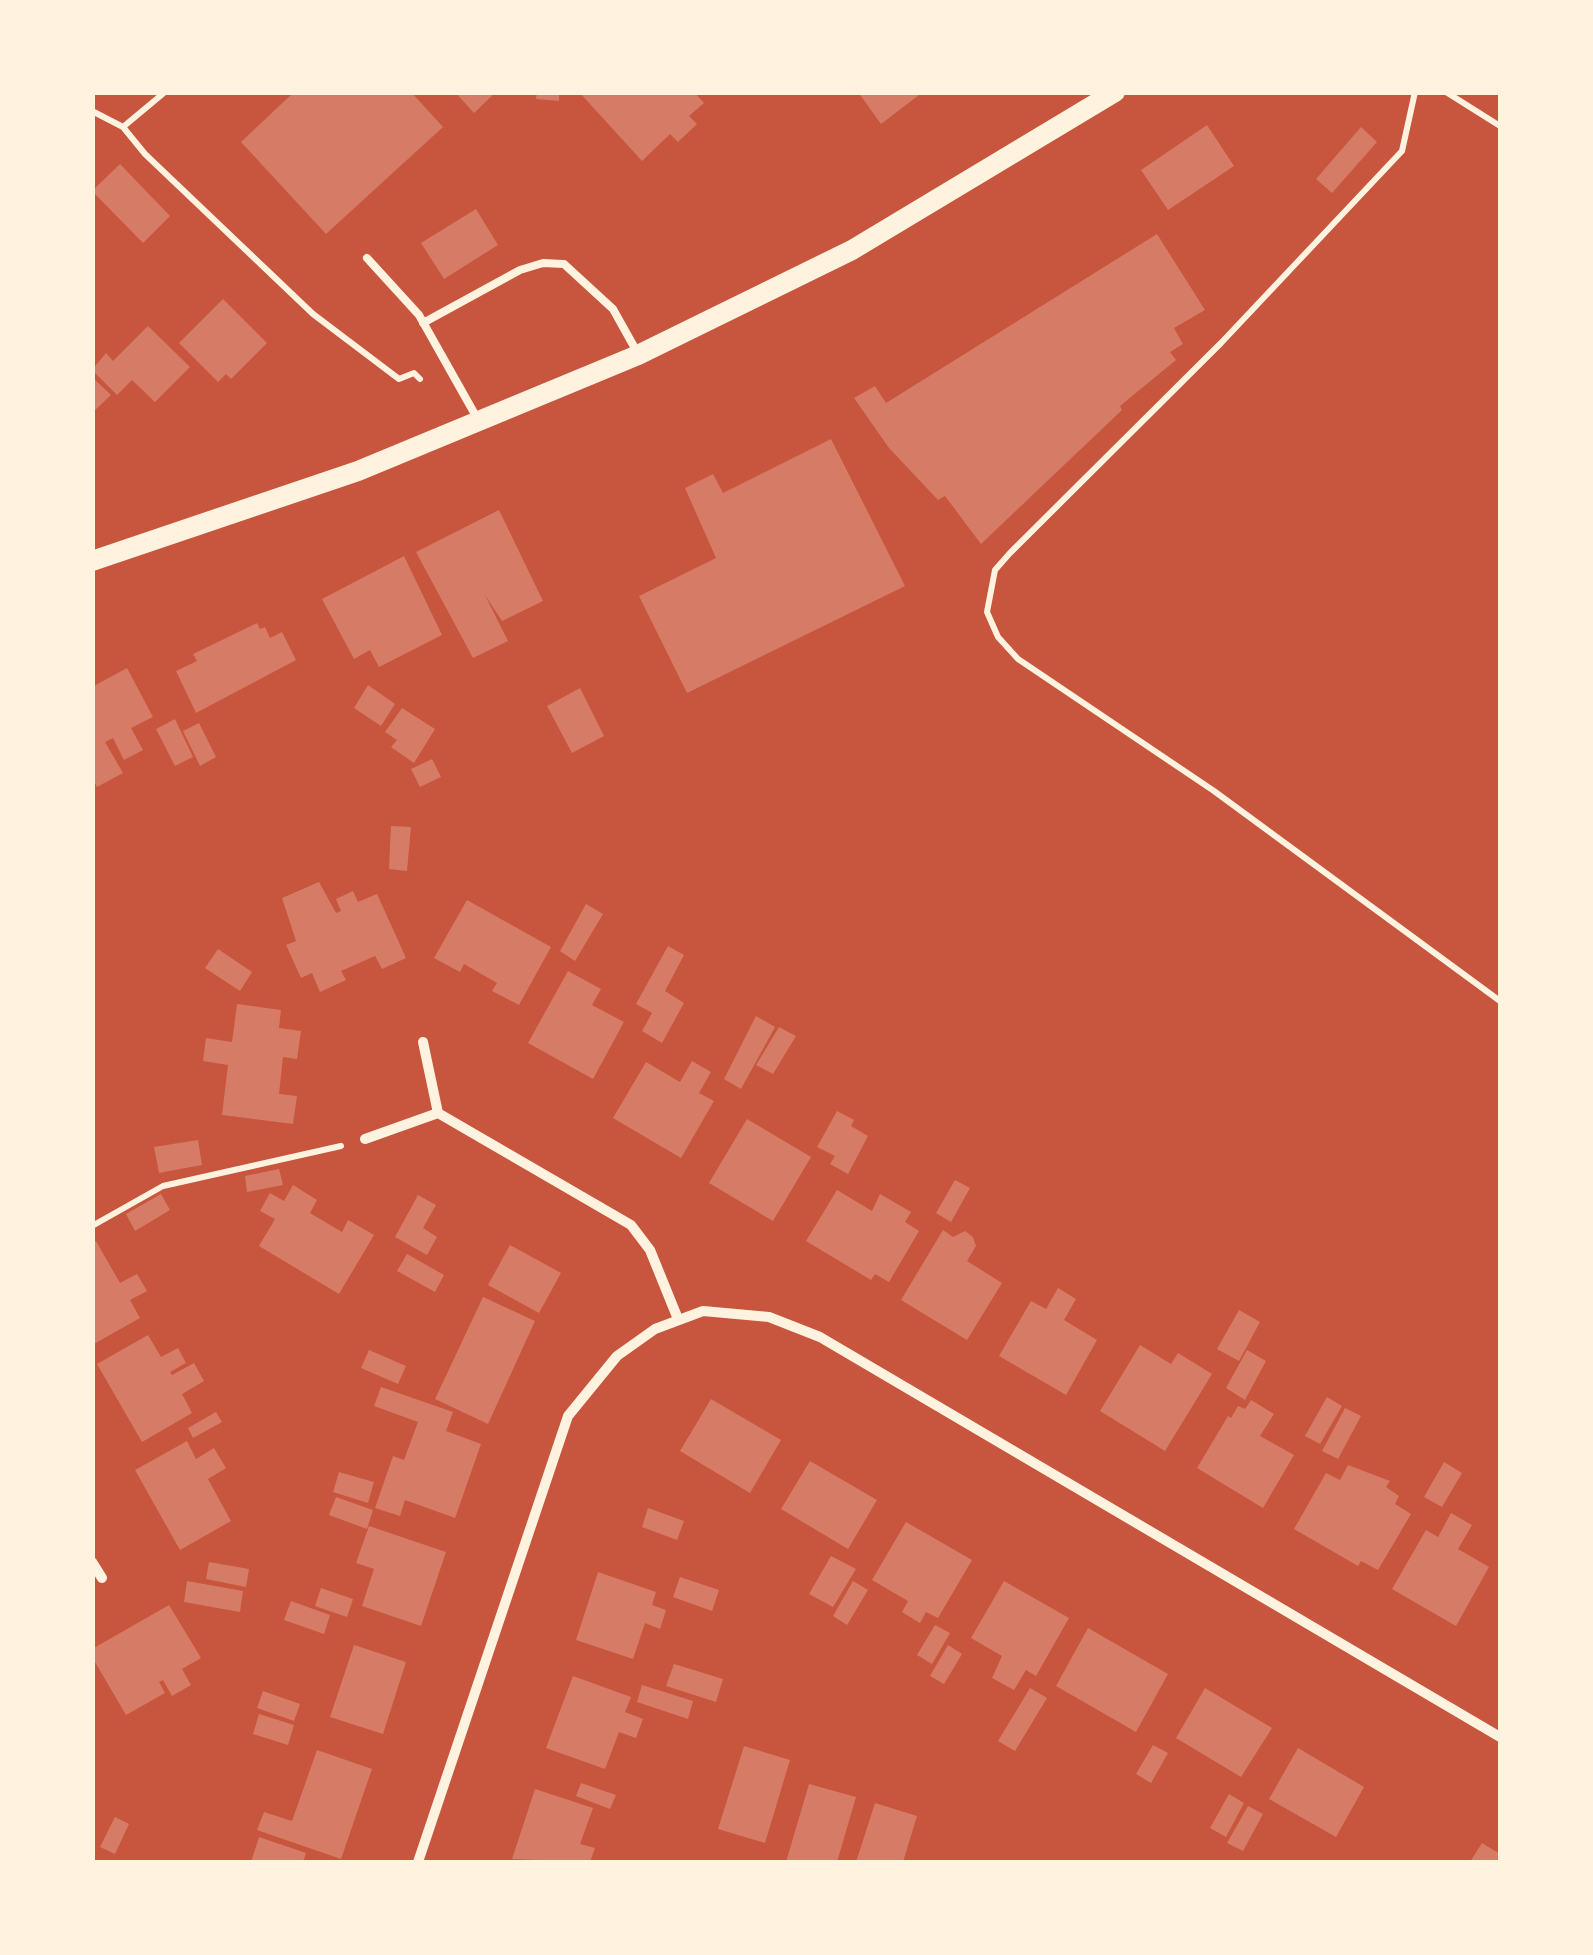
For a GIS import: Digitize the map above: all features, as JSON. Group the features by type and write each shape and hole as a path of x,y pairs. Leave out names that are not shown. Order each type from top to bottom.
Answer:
{"main road":[{"path":"92,561 340,478 638,354 852,250 1116,92"}],"street":[{"path":"423,1042 438,1113 631,1225 650,1250 678,1319"},
{"path":"365,1139 438,1113"},
{"path":"418,1862 568,1416 618,1356 678,1319 703,1311 744,1312 820,1338 1500,1737"},
{"path":"92,1562 102,1578"}],"lane":[{"path":"368,258 424,322 473,424"},
{"path":"424,322 520,270 543,263 564,264 613,310 638,354"}],"path":[{"path":"123,127 166,92"},
{"path":"1416,92 1402,150 1221,344 995,570 987,612 998,637 1018,659 1214,792 1500,1001"},
{"path":"1446,92 1500,126"},
{"path":"92,111 123,127 145,154 312,314 399,379 414,373 473,424"},
{"path":"92,1226 162,1186 365,1139"}],"building":[{"path":"294,92 411,92 443,127 326,234 241,142"},
{"path":"455,92 496,92 474,113"},
{"path":"537,92 559,92 559,101 536,99"},
{"path":"579,92 694,92 704,103 689,116 697,124 678,142 670,134 642,161"},
{"path":"858,92 923,92 881,124"},
{"path":"1207,125 1234,166 1168,210 1141,170"},
{"path":"1361,127 1377,142 1332,193 1316,179"},
{"path":"120,164 170,216 143,243 92,191"},
{"path":"476,209 498,245 444,279 421,243"},
{"path":"1157,234 1205,310 1174,328 1183,344 1170,352 1176,360 1120,406 1122,410 981,544 945,496 938,500 889,448 854,398 875,386 886,403"},
{"path":"223,299 267,343 231,379 226,374 218,382 179,343"},
{"path":"148,326 190,367 155,402 132,380 117,395 92,370 106,353 113,361"},
{"path":"92,377 111,395 92,413"},
{"path":"831,439 905,586 687,693 639,596 716,558 685,488 713,474 723,493"},
{"path":"499,510 543,601 502,621 485,595 508,641 473,658 416,552"},
{"path":"404,556 442,635 379,667 370,650 354,659 322,599"},
{"path":"257,623 260,629 265,627 270,638 282,632 296,660 196,713 176,671 197,661 193,654"},
{"path":"127,668 153,717 131,728 143,750 124,760 113,738 105,742 123,773 97,787 92,778 92,687"},
{"path":"368,685 395,704 381,726 354,708"},
{"path":"580,688 604,736 572,753 547,706"},
{"path":"402,708 435,729 414,763 391,747 397,740 385,732"},
{"path":"175,719 193,757 175,766 156,729"},
{"path":"199,723 216,757 200,766 183,731"},
{"path":"432,759 441,777 420,787 411,769"},
{"path":"391,826 411,827 407,871 389,869"},
{"path":"319,882 336,913 341,911 336,899 353,891 358,902 377,894 406,958 382,969 375,956 341,971 346,980 320,992 312,973 301,978 286,945 296,941 282,898"},
{"path":"467,900 551,947 519,1005 492,991 497,983 464,964 460,972 434,958"},
{"path":"586,904 603,914 575,961 560,951"},
{"path":"668,946 684,955 665,991 684,1003 662,1043 642,1031 652,1013 636,1004"},
{"path":"218,949 252,972 240,991 205,968"},
{"path":"568,971 601,989 592,1005 624,1022 593,1079 528,1043"},
{"path":"237,1004 281,1010 279,1028 301,1031 297,1059 283,1057 279,1094 297,1096 293,1124 222,1115 228,1065 203,1061 206,1038 232,1042"},
{"path":"756,1016 775,1027 741,1089 724,1079"},
{"path":"779,1027 796,1036 773,1074 756,1065"},
{"path":"692,1061 711,1072 699,1093 714,1101 681,1158 613,1118 646,1062 680,1082"},
{"path":"837,1111 854,1120 851,1126 868,1136 848,1174 830,1164 835,1156 817,1147"},
{"path":"747,1119 811,1157 773,1221 709,1183"},
{"path":"198,1140 202,1165 159,1173 154,1147"},
{"path":"279,1169 283,1185 247,1192 245,1176"},
{"path":"955,1180 970,1188 951,1222 936,1213"},
{"path":"293,1185 317,1200 310,1213 342,1232 348,1220 374,1235 339,1294 259,1246 275,1219 260,1211 270,1193 284,1201"},
{"path":"837,1190 872,1211 880,1194 911,1212 905,1222 919,1231 889,1282 875,1274 871,1280 806,1241"},
{"path":"161,1194 170,1210 135,1231 126,1214"},
{"path":"418,1195 436,1205 423,1228 437,1237 427,1255 395,1237"},
{"path":"943,1230 953,1237 965,1231 973,1237 976,1246 967,1261 1002,1283 967,1340 901,1300"},
{"path":"96,1241 120,1283 137,1274 147,1291 130,1300 140,1318 92,1345 92,1243"},
{"path":"510,1245 561,1273 539,1313 488,1285"},
{"path":"407,1254 444,1275 435,1292 397,1271"},
{"path":"1058,1288 1076,1299 1064,1320 1097,1340 1066,1395 999,1356 1031,1301 1046,1309"},
{"path":"483,1297 535,1321 488,1424 435,1399"},
{"path":"1239,1310 1260,1322 1239,1361 1217,1349"},
{"path":"148,1335 161,1357 178,1348 186,1363 170,1372 172,1375 194,1363 204,1381 182,1394 192,1413 142,1442 97,1364"},
{"path":"1140,1345 1171,1364 1178,1353 1212,1374 1165,1451 1100,1411"},
{"path":"369,1350 406,1366 398,1384 361,1368"},
{"path":"1247,1350 1266,1361 1245,1400 1226,1388"},
{"path":"381,1387 453,1412 446,1431 481,1444 455,1518 405,1500 400,1516 375,1508 393,1456 404,1460 418,1422 374,1406"},
{"path":"1327,1397 1342,1406 1320,1444 1305,1436"},
{"path":"711,1399 781,1440 750,1493 680,1451"},
{"path":"1251,1400 1274,1414 1260,1436 1294,1455 1263,1508 1197,1468 1228,1416 1231,1418 1238,1406 1245,1409"},
{"path":"1345,1408 1361,1416 1338,1459 1322,1451"},
{"path":"216,1412 222,1422 193,1438 188,1428"},
{"path":"187,1441 196,1459 214,1448 226,1468 208,1479 231,1521 180,1550 135,1470"},
{"path":"810,1461 877,1500 848,1549 781,1509"},
{"path":"1444,1462 1462,1473 1442,1507 1424,1497"},
{"path":"1348,1465 1390,1481 1386,1487 1399,1496 1395,1504 1411,1514 1378,1570 1361,1561 1358,1566 1294,1529 1326,1473 1340,1480"},
{"path":"339,1472 374,1482 368,1503 333,1492"},
{"path":"336,1497 373,1510 367,1529 329,1515"},
{"path":"648,1508 684,1521 677,1540 642,1527"},
{"path":"1451,1513 1472,1525 1458,1549 1489,1567 1456,1626 1392,1589 1426,1530 1438,1537"},
{"path":"906,1522 972,1560 938,1618 926,1612 920,1623 902,1612 908,1601 872,1580"},
{"path":"369,1526 446,1552 421,1626 362,1606 374,1569 356,1563"},
{"path":"831,1556 856,1569 833,1607 809,1594"},
{"path":"209,1562 249,1569 246,1587 206,1579"},
{"path":"598,1572 656,1592 652,1605 666,1610 660,1629 645,1623 633,1659 576,1640"},
{"path":"680,1577 719,1590 712,1611 673,1597"},
{"path":"187,1581 243,1591 240,1612 184,1602"},
{"path":"853,1581 868,1590 847,1625 833,1616"},
{"path":"1004,1581 1069,1618 1036,1676 1026,1670 1014,1690 992,1678 1002,1656 971,1638"},
{"path":"321,1588 353,1599 347,1617 315,1606"},
{"path":"291,1601 330,1615 324,1634 284,1620"},
{"path":"169,1605 201,1658 182,1669 191,1685 172,1696 163,1680 159,1682 165,1693 126,1715 92,1657 92,1649"},
{"path":"935,1625 950,1633 932,1664 917,1655"},
{"path":"1088,1628 1168,1674 1136,1732 1056,1686"},
{"path":"354,1645 406,1662 383,1734 330,1717"},
{"path":"948,1645 962,1654 944,1684 930,1676"},
{"path":"674,1664 723,1679 716,1702 666,1686"},
{"path":"573,1676 631,1697 625,1712 643,1719 636,1738 619,1732 605,1769 546,1748"},
{"path":"642,1685 693,1701 688,1719 637,1702"},
{"path":"1030,1688 1047,1698 1015,1751 998,1741"},
{"path":"1205,1688 1272,1728 1241,1777 1176,1738"},
{"path":"263,1691 300,1704 294,1721 257,1708"},
{"path":"259,1714 294,1725 288,1745 253,1734"},
{"path":"1153,1745 1168,1753 1151,1783 1136,1774"},
{"path":"744,1746 790,1760 765,1843 718,1829"},
{"path":"1298,1748 1364,1787 1336,1837 1269,1799"},
{"path":"317,1750 372,1769 341,1859 257,1830 264,1812 292,1821"},
{"path":"581,1783 616,1795 610,1809 576,1796"},
{"path":"809,1784 856,1797 837,1862 786,1862"},
{"path":"535,1789 593,1808 580,1844 595,1848 590,1862 512,1859"},
{"path":"1229,1794 1244,1803 1226,1837 1210,1828"},
{"path":"875,1803 917,1816 903,1862 856,1862"},
{"path":"1248,1806 1263,1814 1243,1851 1227,1843"},
{"path":"115,1817 129,1824 115,1854 100,1847"},
{"path":"259,1837 306,1853 303,1862 251,1862"},
{"path":"1482,1843 1500,1854 1500,1862 1470,1862"}]}
